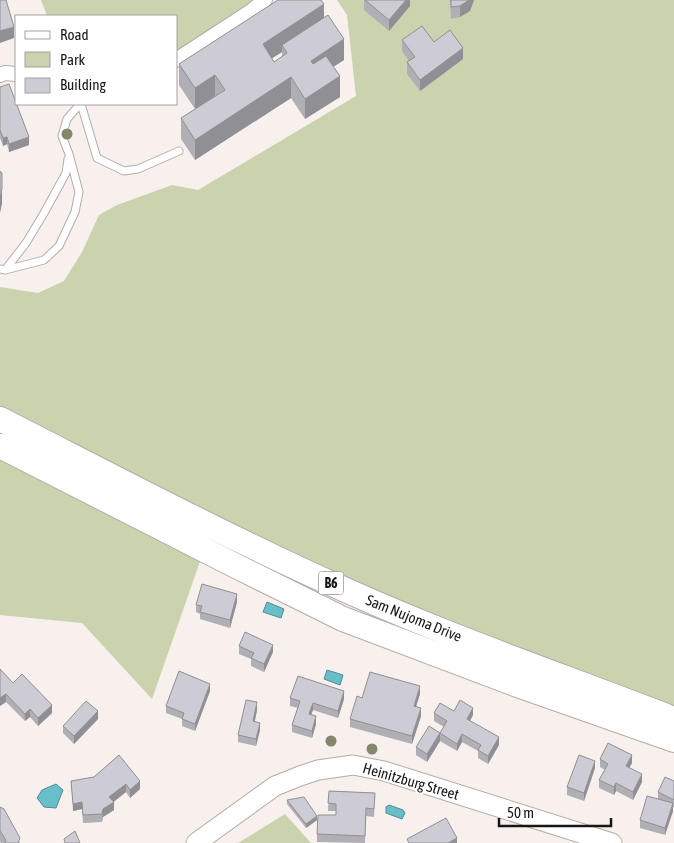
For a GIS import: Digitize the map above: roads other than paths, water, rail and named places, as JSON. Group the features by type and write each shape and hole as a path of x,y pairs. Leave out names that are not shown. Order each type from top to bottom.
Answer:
{"highway":[{"name":"Sam Nujoma Drive","path":"0,419 236,539 351,592 431,626 674,719"},
{"name":"Sam Nujoma Drive","path":"0,446 343,619 523,687 674,740"}],"street":[{"path":"178,59 265,0"},
{"path":"0,74 15,74"},
{"name":"Heinitzburg Street","path":"196,843 275,786 318,770 353,764 384,770 612,843"}],"lane":[{"path":"2,269 44,260 59,246 75,212 78,192 62,136 67,119 79,105"},
{"path":"80,105 97,158 124,171 138,169 179,151"},
{"path":"2,269 26,243 44,213 66,173 68,154"}],"water":[{"path":"267,602 284,609 281,618 263,612"},
{"path":"327,670 343,675 340,685 324,679"},
{"path":"56,784 63,790 56,808 44,807 37,798 42,790"},
{"path":"389,805 403,810 405,813 402,819 386,813 386,807"}]}
